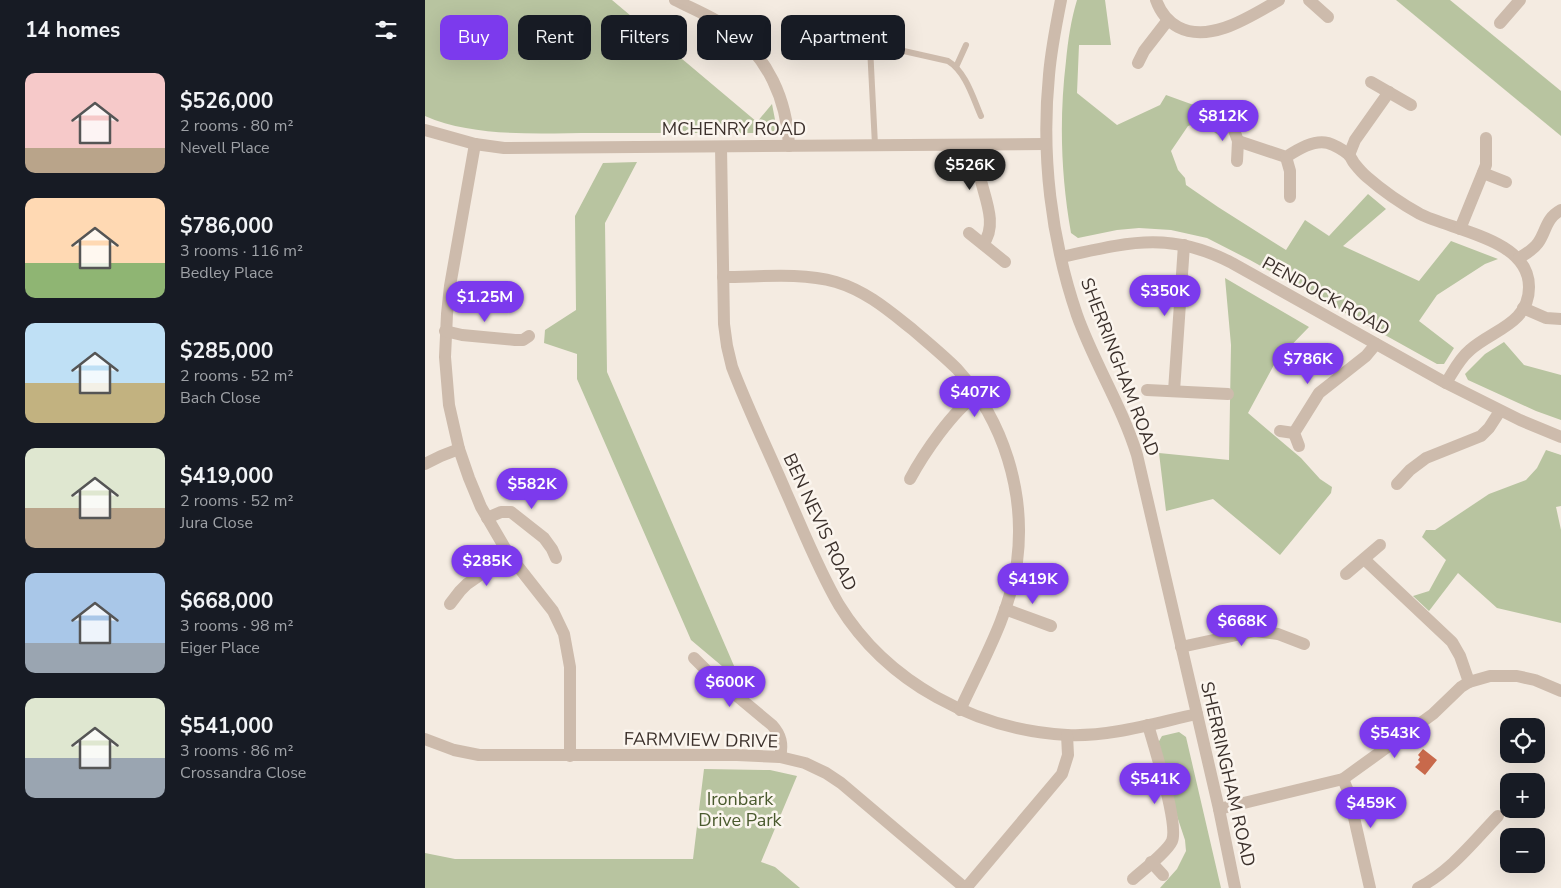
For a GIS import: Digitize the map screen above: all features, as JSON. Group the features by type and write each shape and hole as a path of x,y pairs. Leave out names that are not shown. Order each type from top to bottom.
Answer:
{"street":[{"path":"675,0 730,29 757,55 779,93 787,118 789,146"},
{"name":"SHERRINGHAM ROAD","path":"1061,0 1049,76 1047,144 1050,194 1061,257 1077,315 1089,346 1124,418 1134,445 1219,809 1235,888"},
{"path":"1157,0 1161,11 1168,20 1191,32 1206,32 1247,19 1279,0"},
{"path":"1309,0 1328,18"},
{"path":"1501,23 1520,0"},
{"path":"1139,63 1144,51 1168,20"},
{"path":"1371,82 1411,105"},
{"path":"1349,155 1355,140 1389,92"},
{"path":"1230,119 1238,141 1237,161"},
{"name":"MCHENRY ROAD","path":"425,130 475,144 504,148 1047,144"},
{"path":"1460,229 1487,162 1486,138"},
{"path":"1238,141 1286,157"},
{"path":"1286,157 1305,145 1327,143 1349,155 1367,177 1401,202 1428,218 1504,247 1519,258 1526,269 1529,285 1528,296 1523,308 1512,323 1479,342 1466,353 1446,384"},
{"path":"475,144 450,286 445,331 445,367 449,405 459,449 473,488 487,518 509,554 553,610 564,634 570,667 570,756"},
{"path":"978,145 977,160 979,174 989,216 989,234 983,244"},
{"name":"BEN NEVIS ROAD","path":"721,147 725,335 732,367 817,562 831,591 856,628 891,665 935,696 960,710 993,722 1018,728 1067,734 1099,733 1197,714"},
{"path":"1286,157 1290,171 1290,197"},
{"path":"1483,172 1506,182"},
{"path":"1519,258 1536,246 1548,221 1561,210"},
{"path":"969,233 1005,262"},
{"name":"PENDOCK ROAD","path":"1061,257 1132,242 1163,242 1203,250 1223,259 1446,384 1500,411 1561,437"},
{"path":"1174,391 1184,245"},
{"path":"723,277 806,277 836,282 861,292 887,308 958,370 990,418 1001,441 1013,479 1019,528 1017,555 1005,609 960,710"},
{"path":"1523,308 1546,318 1561,319"},
{"path":"445,331 462,335 515,340 523,340 529,336"},
{"path":"1294,433 1319,393 1366,356 1375,344"},
{"path":"1147,390 1229,394"},
{"path":"910,479 926,452 964,404 976,395"},
{"path":"1397,484 1410,470 1426,458 1481,436 1489,428 1500,411"},
{"path":"1280,431 1294,433"},
{"path":"1294,433 1299,446"},
{"path":"425,464 459,449"},
{"path":"487,518 501,512 511,512 544,538 556,558"},
{"path":"1346,574 1380,545"},
{"path":"450,604 467,584 509,554"},
{"path":"1364,559 1453,642 1469,682"},
{"path":"1005,609 1051,626"},
{"path":"1181,647 1255,631 1278,634 1304,644"},
{"path":"694,658 779,733 782,745 780,757"},
{"path":"1219,809 1343,779 1433,714 1461,687 1469,682 1490,676 1517,676 1535,680 1561,691"},
{"path":"1133,879 1169,845 1173,838 1170,809 1148,725"},
{"name":"FARMVIEW DRIVE","path":"425,739 454,750 479,755 737,755 780,757 816,767 835,778 966,888 1062,774 1068,755 1067,734"},
{"path":"1343,779 1348,791 1370,888"},
{"path":"1418,888 1437,877 1453,864 1498,816"},
{"path":"1151,862 1163,875"}],"lane":[{"path":"956,67 966,45"},
{"path":"905,51 948,61 956,67 962,75 981,116"},
{"path":"871,60 875,145"}],"green space":[{"path":"425,0 612,0 630,15 601,15 601,60 683,60 757,122 772,104 777,130 772,133 508,133 465,128 425,116"},
{"path":"1077,0 1105,0 1111,45 1079,45 1077,93 1117,125 1160,105 1166,95 1202,108 1229,100 1235,116 1219,122 1223,138 1199,122 1188,126 1171,151 1178,170 1185,178 1186,185 1286,250 1305,220 1329,236 1368,194 1386,209 1343,246 1419,281 1451,241 1498,259 1485,264 1437,295 1419,321 1454,348 1444,364 1437,364 1207,238 1171,230 1139,228 1117,230 1078,238 1071,233 1063,169 1062,104 1069,38"},
{"path":"1396,0 1450,0 1561,91 1561,136"},
{"path":"637,162 605,223 607,372 741,682 691,640 577,379 577,354 544,343 545,330 576,310 575,216 603,163"},
{"path":"1225,278 1309,327 1276,361 1248,413 1301,458 1320,479 1332,487 1331,493 1280,555 1213,499 1166,511 1159,453 1229,460 1231,345"},
{"path":"1504,342 1524,365 1561,375 1561,420 1536,411 1468,380 1465,374 1485,354"},
{"path":"1546,450 1561,455 1561,506 1556,507 1561,530 1561,623 1497,608 1458,573 1429,611 1413,596 1429,591 1446,560 1422,537 1426,530 1435,530 1489,494 1526,480 1537,468"},
{"path":"1179,732 1186,737 1221,888 1160,888 1177,869 1186,851 1185,840 1158,743 1162,736"},
{"name":"Ironbark Drive Park","path":"704,769 770,770 797,776 761,862 775,867 800,888 425,888 425,853 455,859 693,859"}],"building":[{"path":"1423,749 1437,760 1425,775 1415,767 1420,762 1418,755"}]}
